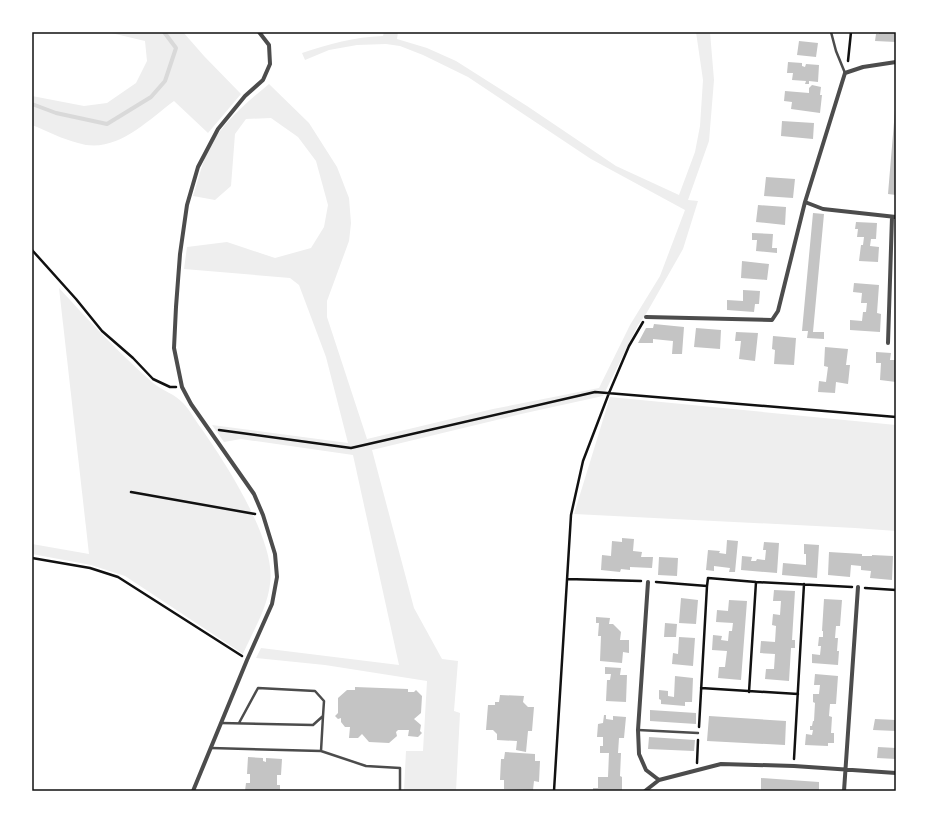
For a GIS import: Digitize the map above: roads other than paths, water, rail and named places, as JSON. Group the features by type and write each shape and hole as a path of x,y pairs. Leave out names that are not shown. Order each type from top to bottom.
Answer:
{"street":[{"path":"193,791 272,604 277,577 275,554 263,515 254,494 191,404 182,387 174,348 180,262 187,204 198,167 218,129 245,96 263,80 270,64 268,45 259,32"},
{"path":"646,317 772,320 778,311 804,202 845,72 863,67 896,62"},
{"path":"804,202 823,209 894,217 888,343"},
{"path":"648,582 638,730 639,754 646,770 659,780"},
{"path":"844,791 858,587"},
{"path":"645,791 659,780 721,764 794,766 896,773"}],"lane":[{"path":"831,32 836,51 845,72"},
{"path":"240,723 258,688 315,691 324,701 321,751"},
{"path":"221,723 312,725 324,716"},
{"path":"638,730 698,733"},
{"path":"210,748 321,751 366,766 400,768 400,791"}],"waterway":[{"path":"32,104 56,113 107,124 151,97 165,81 176,48 164,32"}]}
